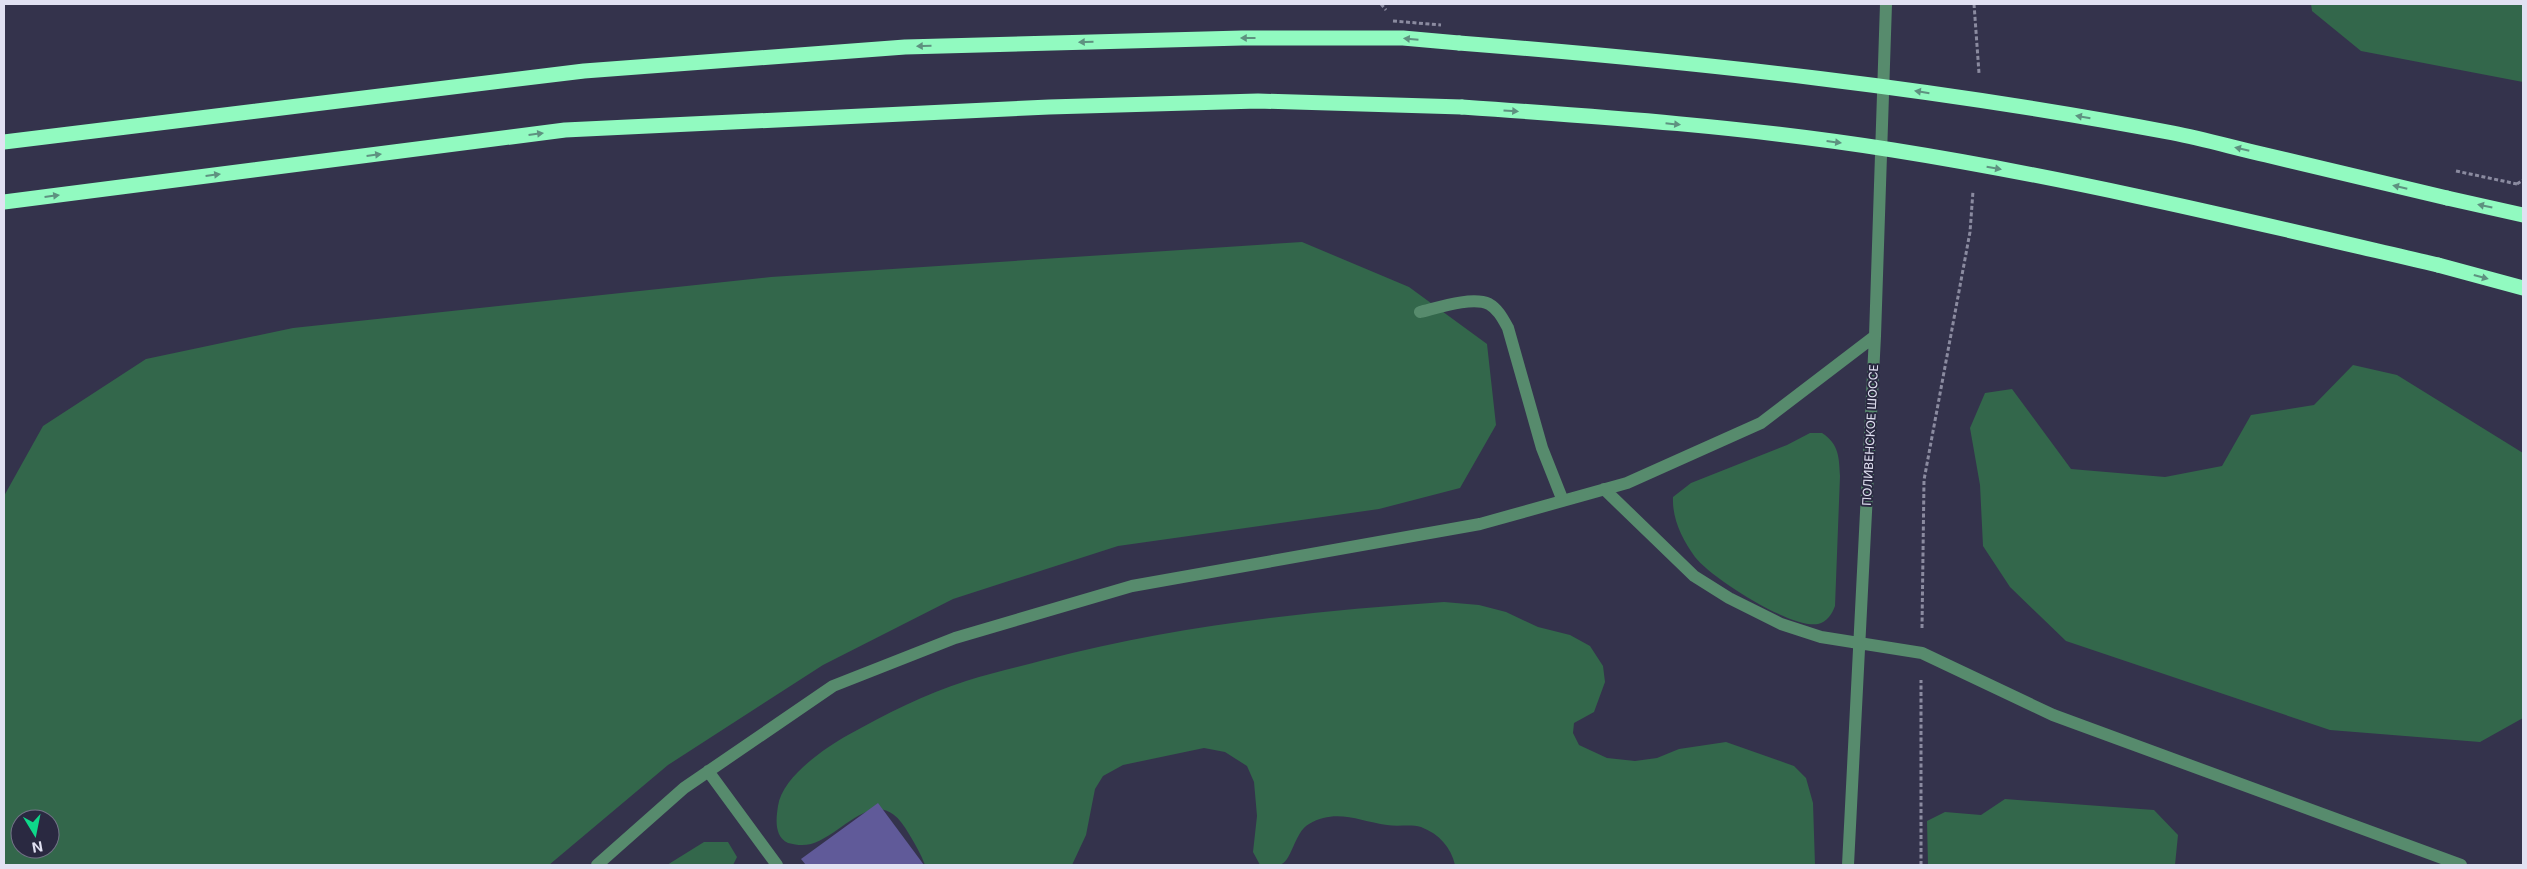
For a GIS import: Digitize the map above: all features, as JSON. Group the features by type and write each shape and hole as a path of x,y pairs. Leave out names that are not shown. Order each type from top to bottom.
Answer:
{"highway":[{"path":"4,142 584,71 905,47 1242,38 1403,38 1606,54 1753,69 2044,110 2176,133 2523,214"},
{"path":"4,202 565,130 1049,107 1248,101 1462,107 1748,132 1891,150 2045,177 2220,214 2438,265 2523,288"}],"street":[{"name":"ПОЛИВЕНСКОЕ ШОССЕ","path":"1848,865 1875,336 1886,4"},
{"path":"1420,312 1467,302 1488,303 1501,315 1508,328 1542,448 1563,501"},
{"path":"597,865 662,806 708,771 833,686 954,638 1132,586 1480,524 1626,483 1761,423 1875,336"},
{"path":"1604,490 1694,576 1729,598 1781,624 1822,637 1922,654 2053,715 2461,865"},
{"path":"708,771 776,865"}],"path":[{"path":"1974,4 1979,62 1978,81"},
{"path":"2517,184 2523,180"},
{"path":"1921,865 1924,480 1970,232 1973,185"}],"green space":[{"path":"2311,4 2523,4 2523,82 2361,51 2312,11"},
{"path":"1302,242 1409,287 1487,344 1496,425 1460,488 1379,509 1118,546 953,599 823,665 668,765 549,865 4,865 4,496 43,426 146,359 293,328 771,277"},
{"path":"2353,365 2397,375 2523,453 2523,718 2480,742 2330,730 2066,641 2010,587 1983,546 1980,485 1970,428 1985,393 2012,389 2071,469 2165,477 2222,466 2251,415 2314,405"},
{"path":"1810,433 1822,433 1835,446 1840,476 1835,606 1829,617 1818,624 1790,619 1771,611 1717,577 1695,557 1686,543 1676,521 1673,505 1673,497 1691,483 1787,445"},
{"path":"1444,602 1479,605 1506,612 1538,627 1570,635 1590,646 1603,666 1605,682 1594,712 1574,723 1573,733 1579,745 1607,758 1635,761 1657,758 1679,749 1726,742 1794,766 1806,778 1813,803 1815,865 1455,865 1451,852 1439,837 1421,827 1387,825 1338,816 1319,819 1304,828 1283,863 1279,865 1260,865 1253,852 1257,816 1254,782 1247,766 1225,752 1204,748 1123,765 1103,776 1095,789 1086,835 1072,865 925,865 909,834 897,818 886,810 874,810 862,814 824,838 808,845 788,843 783,840 778,832 777,816 781,795 787,784 806,764 862,727 906,705 951,686 1093,648 1193,629 1293,615"},
{"path":"2005,799 2154,810 2178,835 2175,865 1928,865 1927,821 1945,812 1981,815"},
{"path":"704,842 728,842 737,857 733,865 667,865"}],"building":[{"path":"878,803 924,865 806,865 801,859"}]}
